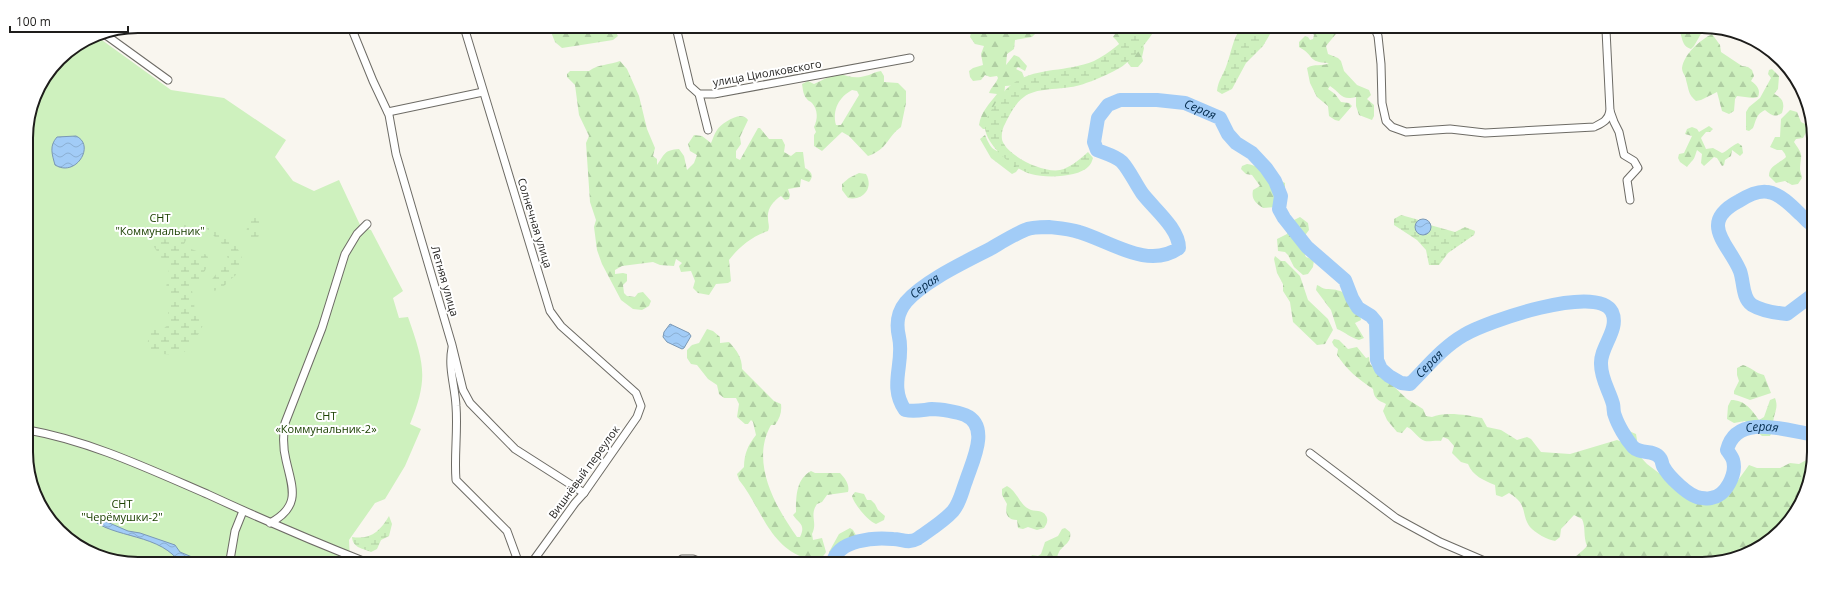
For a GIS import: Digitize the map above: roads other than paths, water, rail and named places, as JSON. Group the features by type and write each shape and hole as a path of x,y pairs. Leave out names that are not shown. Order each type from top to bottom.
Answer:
{"street":[{"name":"Летняя улица","path":"354,33 373,81 388,112 396,154 452,344 463,390 470,403 516,449 584,493"},
{"name":"Солнечная улица","path":"466,33 550,311 561,326 636,393"},
{"name":"улица Циолковского","path":"677,33 690,86 698,94 714,94 910,58"},
{"path":"1377,33 1381,64 1382,103 1386,121 1392,127 1406,132 1450,129 1485,133 1594,127 1604,123 1609,117 1610,111 1606,33"},
{"path":"109,37 168,80"},
{"path":"388,112 483,92"},
{"path":"698,94 708,130"},
{"path":"1610,111 1619,132 1624,155 1634,161 1638,168 1627,180 1630,200"},
{"path":"270,523 281,517 286,512 292,501 293,484 285,458 283,435 285,423 322,328 345,254 357,234 367,224"},
{"path":"452,344 450,360 456,406 454,463 456,480 507,531 517,557"},
{"name":"Вишнёвый переулок","path":"536,557 584,493 637,418 641,406 636,393"},
{"path":"33,431 55,435 88,445 170,478 270,523 353,557"},
{"path":"1310,452 1396,518 1440,542 1475,557"},
{"path":"230,557 235,530 243,510"}],"water":[{"path":"76,136 82,140 84,146 84,153 81,159 70,167 63,168 55,165 52,150 54,140 57,137"},
{"path":"1423,219 1430,224 1431,227 1426,234 1423,235 1416,230 1415,227 1420,220"},
{"path":"670,324 689,333 691,336 684,348 682,349 667,342 663,337 664,332"},
{"path":"86,513 128,531 140,533 175,545 180,552 192,557 175,557 156,544 117,532 94,521"}],"waterway":[{"name":"Серая","path":"835,557 842,549 849,545 867,540 914,540 940,523 953,511 961,497 978,445 977,427 973,420 965,415 944,410 905,410 900,401 897,383 900,356 898,319 903,306 914,294 945,272 1030,228 1049,227 1075,231 1129,252 1142,255 1155,256 1167,254 1179,248 1175,233 1142,193 1128,169 1122,162 1113,156 1097,150 1094,142 1098,118 1108,105 1120,100 1157,100 1185,103 1220,118 1228,134 1236,143 1252,153 1266,168 1275,181 1281,196 1279,209 1284,218 1307,247 1345,280 1352,298 1358,308 1371,316 1376,322 1377,360 1381,369 1401,383 1410,384 1449,345 1476,329 1516,314 1540,308 1564,303 1586,302 1602,304 1612,312 1614,318 1614,325 1603,351 1601,369 1613,404 1614,414 1620,428 1633,447 1640,451 1657,455 1670,475 1686,491 1697,497 1710,498 1726,489 1732,478 1734,466 1733,459 1727,450 1732,439 1740,431 1762,427 1807,433"},
{"name":"Серая","path":"1807,221 1781,197 1772,193 1764,192 1749,195 1727,209 1720,217 1718,226 1724,243 1740,271 1746,298 1752,305 1765,310 1787,314 1807,299"}],"park label":[{"name":"СНТ \"Коммунальник\"","path":"160,224"},
{"name":"СНТ «Коммунальник-2»","path":"326,422"},
{"name":"СНТ \"Черёмушки-2\"","path":"122,510"}]}
